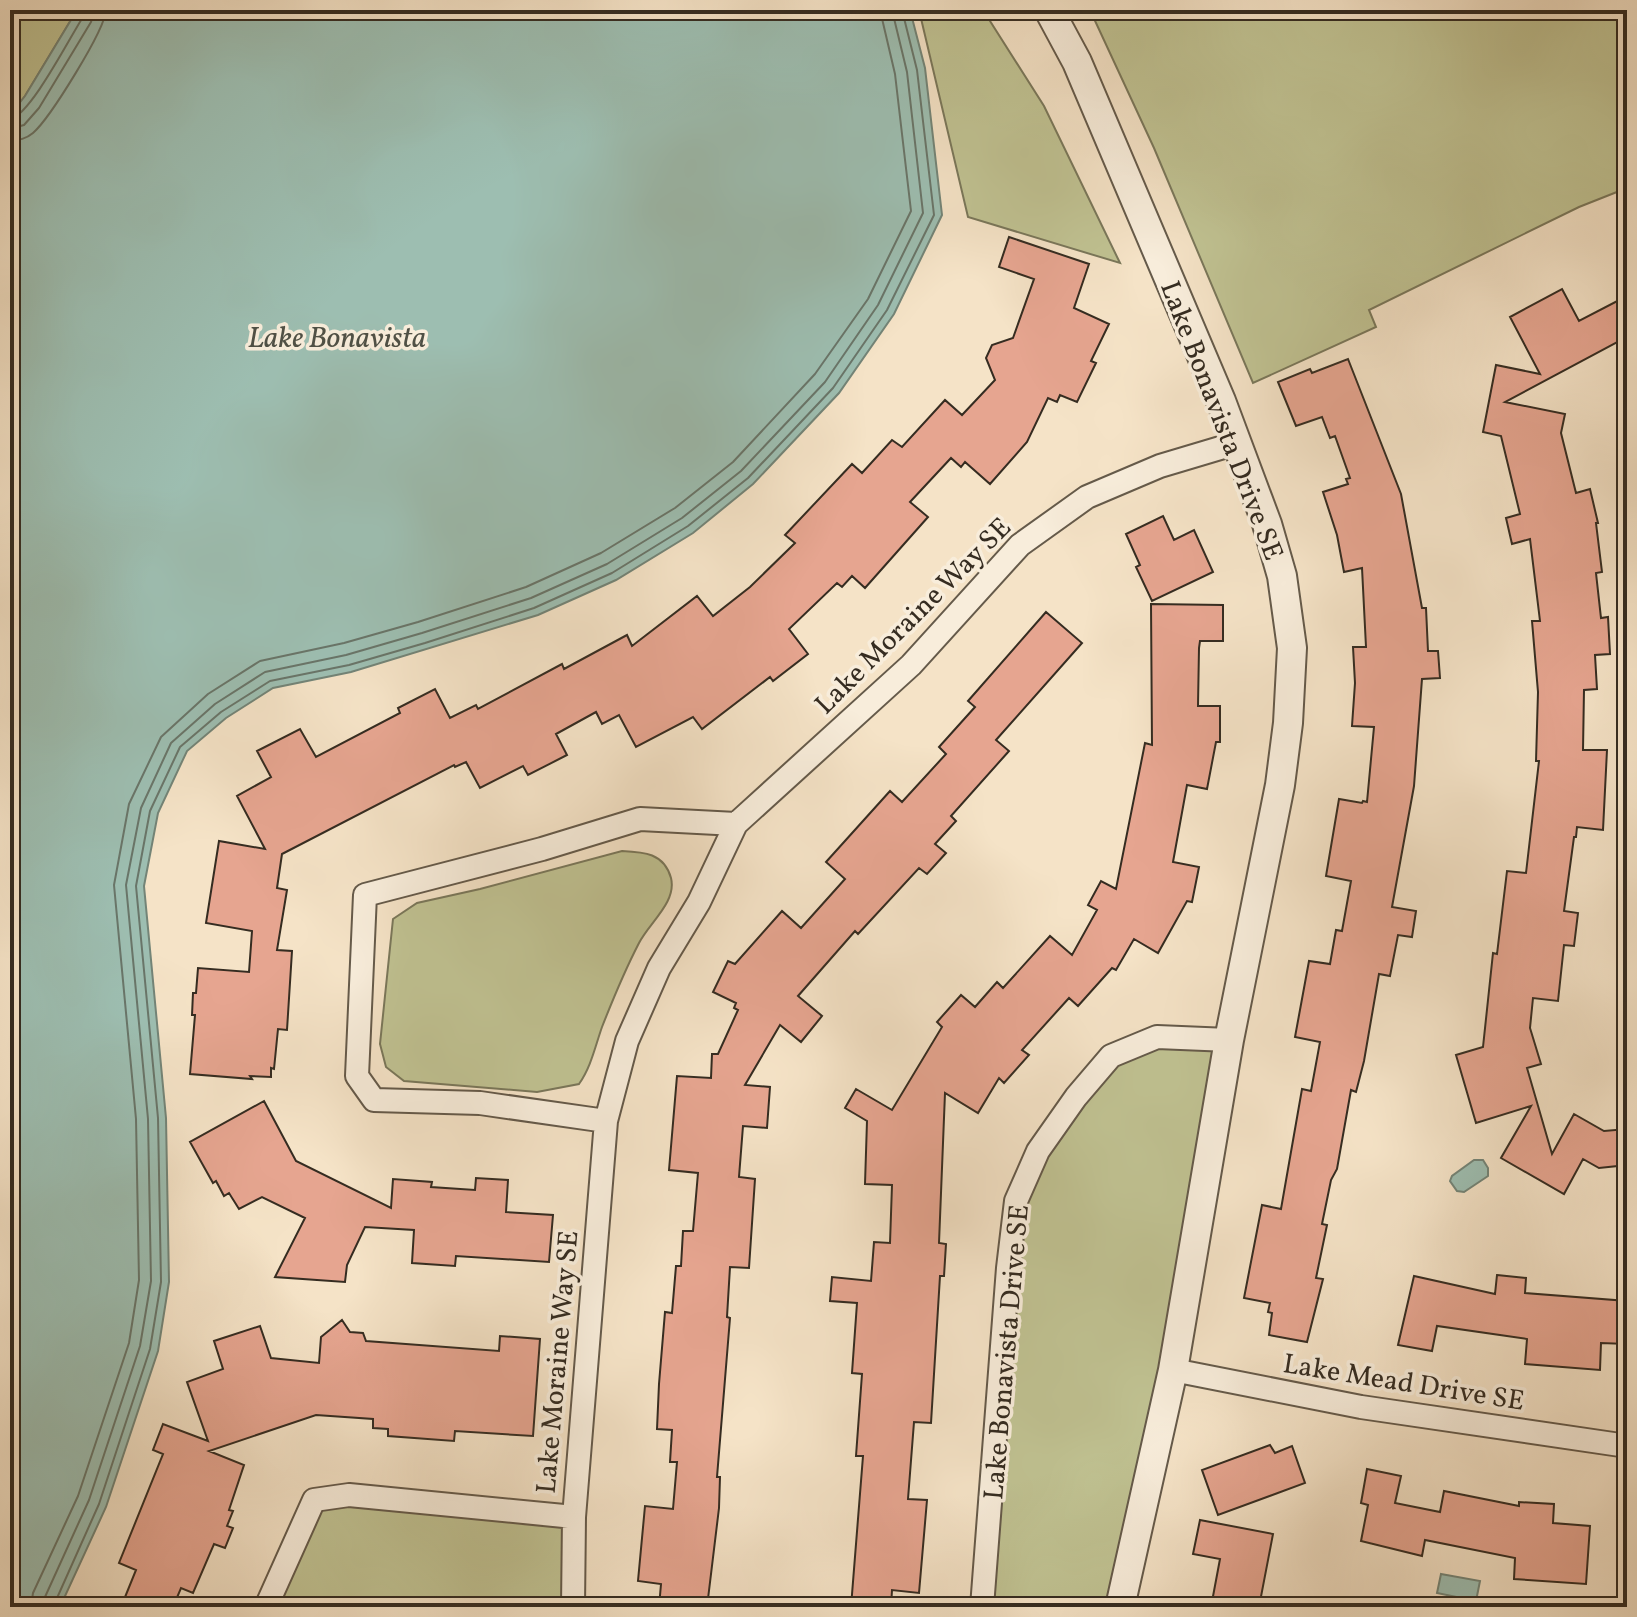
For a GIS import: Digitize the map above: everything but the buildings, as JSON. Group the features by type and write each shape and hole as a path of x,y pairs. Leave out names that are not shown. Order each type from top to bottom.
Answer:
{"street":[{"name":"Lake Bonavista Drive SE","path":"1049,10 1077,62 1237,443 1267,524 1282,576 1292,648 1288,723 1280,785 1229,1040 1173,1370 1120,1607"},
{"name":"Lake Moraine Way SE","path":"573,1607 574,1517 606,1121 627,1041 652,982 699,902 736,824 911,665 1020,545 1087,497 1160,466 1237,443"},
{"path":"606,1121 480,1103 374,1100 357,1076 365,895 542,849 640,819 736,824"},
{"name":"Lake Bonavista Drive SE","path":"982,1607 1016,1201 1038,1151 1076,1097 1111,1056 1157,1037 1229,1040"},
{"name":"Lake Mead Drive SE","path":"1173,1370 1361,1407 1627,1446"},
{"path":"266,1607 314,1500 349,1495 574,1517"}],"green space":[{"path":"10,10 77,10 25,96 10,115"},
{"path":"919,10 983,10 1044,106 1120,263 968,217"},
{"path":"1090,10 1627,10 1627,188 1579,207 1369,310 1376,327 1253,383 1154,148"},
{"path":"622,851 645,853 658,859 668,870 672,887 666,904 643,935 629,964 590,1064 579,1084 537,1092 404,1081 386,1067 380,1044 393,919 417,903"},
{"path":"1157,1037 1229,1040 1120,1607 982,1607 1016,1201 1111,1056"},
{"path":"314,1500 574,1517 573,1607 266,1607"}],"water":[{"name":"Lake Bonavista","path":"77,10 910,10 925,68 942,215 894,314 839,393 753,484 693,533 616,580 538,615 351,672 273,688 226,718 187,751 158,813 144,886 166,1118 169,1282 158,1351 106,1507 60,1607 10,1607 10,115 25,96"},
{"path":"1474,1160 1483,1160 1488,1176 1464,1192 1457,1191 1450,1181 1452,1176"},
{"path":"1441,1574 1480,1581 1476,1601 1437,1593"}]}
